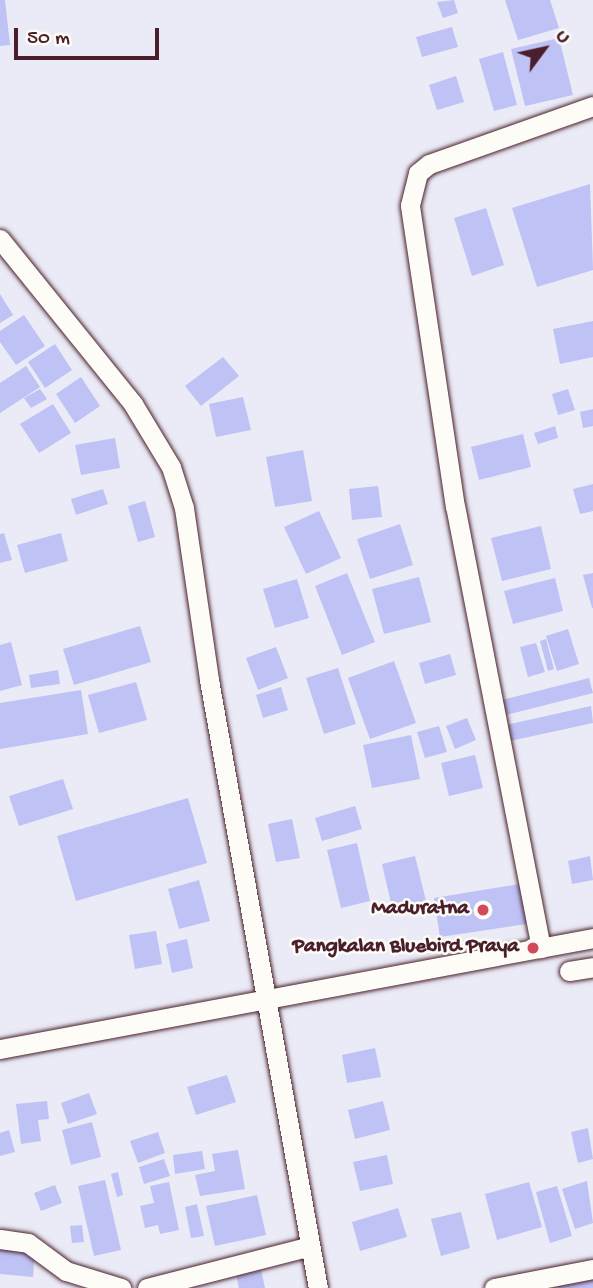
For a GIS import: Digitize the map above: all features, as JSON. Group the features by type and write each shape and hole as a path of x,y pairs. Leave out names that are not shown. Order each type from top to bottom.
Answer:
{"street":[{"path":"541,947 455,507 410,205 418,173 429,164 593,106"},
{"path":"0,239 133,404 171,467 184,508 191,575 318,1288"},
{"path":"0,1048 593,938"},
{"path":"569,971 593,967"},
{"path":"0,1239 28,1243 66,1271 121,1288"},
{"path":"147,1288 310,1246"},
{"path":"494,1288 545,1283 593,1269"}],"building":[{"path":"0,0 5,0 10,45 0,46"},
{"path":"454,0 458,13 443,18 437,2"},
{"path":"505,0 550,0 559,28 518,40"},
{"path":"452,27 458,47 422,57 416,37"},
{"path":"559,38 573,95 525,106 511,49"},
{"path":"503,52 517,105 494,111 479,59"},
{"path":"456,76 464,102 437,110 429,85"},
{"path":"590,184 593,270 537,287 512,208"},
{"path":"486,208 504,265 472,276 454,218"},
{"path":"0,294 13,315 0,323"},
{"path":"24,315 45,346 16,365 0,342 0,331"},
{"path":"593,321 593,357 560,364 553,329"},
{"path":"55,344 72,370 45,388 28,362"},
{"path":"223,357 239,376 201,406 185,386"},
{"path":"26,366 40,387 0,413 0,383"},
{"path":"81,377 100,406 75,423 56,394"},
{"path":"40,389 47,399 31,408 24,398"},
{"path":"568,389 575,410 558,415 552,394"},
{"path":"243,397 251,430 216,437 209,404"},
{"path":"53,404 71,433 39,453 20,424"},
{"path":"593,409 593,426 583,428 580,412"},
{"path":"555,426 558,438 538,444 534,433"},
{"path":"523,434 531,467 479,480 471,447"},
{"path":"115,438 120,468 81,475 75,445"},
{"path":"303,450 312,501 275,507 266,457"},
{"path":"593,484 593,511 580,514 573,489"},
{"path":"378,486 382,517 352,520 349,489"},
{"path":"103,489 108,504 76,515 71,499"},
{"path":"145,501 155,537 138,542 128,506"},
{"path":"319,511 341,558 306,574 284,527"},
{"path":"400,524 413,565 370,579 357,539"},
{"path":"541,526 551,569 502,581 491,538"},
{"path":"4,533 12,560 0,563 0,534"},
{"path":"61,533 68,561 25,573 17,545"},
{"path":"347,573 375,642 342,655 315,586"},
{"path":"593,573 593,608 592,608 583,575"},
{"path":"419,577 431,622 384,634 372,589"},
{"path":"555,578 563,611 513,624 504,591"},
{"path":"297,579 309,618 275,628 263,589"},
{"path":"140,626 151,662 74,685 63,649"},
{"path":"568,629 579,664 557,671 546,636"},
{"path":"546,639 554,669 548,671 540,641"},
{"path":"11,642 22,685 0,691 0,645"},
{"path":"536,643 545,672 528,677 520,647"},
{"path":"276,647 288,678 258,690 246,658"},
{"path":"450,654 456,675 425,684 419,663"},
{"path":"394,661 416,723 370,739 348,678"},
{"path":"338,668 356,724 324,734 306,678"},
{"path":"58,670 60,684 31,688 29,675"},
{"path":"589,678 593,693 506,715 502,700"},
{"path":"136,682 147,720 99,733 88,695"},
{"path":"281,687 288,710 263,718 256,695"},
{"path":"81,690 88,734 0,749 0,703"},
{"path":"591,706 593,723 510,741 506,725"},
{"path":"467,718 476,740 455,749 446,726"},
{"path":"439,726 447,752 425,758 417,732"},
{"path":"411,735 420,779 372,788 363,745"},
{"path":"475,755 483,788 449,796 441,763"},
{"path":"63,779 73,809 19,826 9,796"},
{"path":"188,798 207,863 76,901 57,836"},
{"path":"355,806 362,829 322,841 315,818"},
{"path":"292,819 300,858 276,862 268,824"},
{"path":"357,843 370,901 341,908 327,850"},
{"path":"415,856 428,909 394,916 382,864"},
{"path":"590,856 593,880 572,884 568,861"},
{"path":"199,880 210,921 179,929 168,889"},
{"name":"Maduratna","path":"526,883 533,923 440,937 434,898"},
{"path":"156,931 162,964 135,969 129,935"},
{"path":"187,939 193,968 172,973 166,944"},
{"path":"375,1048 381,1077 347,1083 342,1055"},
{"path":"227,1075 236,1102 196,1115 187,1087"},
{"path":"89,1093 97,1114 68,1124 61,1103"},
{"path":"47,1101 49,1119 38,1120 41,1141 21,1144 16,1104"},
{"path":"383,1101 390,1130 355,1139 348,1110"},
{"path":"92,1122 101,1157 71,1165 62,1130"},
{"path":"588,1128 593,1159 578,1163 571,1132"},
{"path":"9,1130 15,1152 0,1156 0,1133"},
{"path":"158,1132 165,1153 138,1163 130,1141"},
{"path":"238,1150 245,1189 200,1196 195,1175 215,1171 212,1154"},
{"path":"202,1151 205,1169 175,1174 173,1155"},
{"path":"387,1155 393,1184 360,1191 353,1162"},
{"path":"164,1159 170,1176 144,1184 139,1167"},
{"path":"118,1172 123,1195 117,1197 111,1174"},
{"path":"105,1180 121,1250 94,1256 78,1186"},
{"path":"587,1181 593,1223 575,1229 562,1189"},
{"path":"169,1182 179,1230 160,1234 158,1225 145,1228 140,1206 154,1203 150,1186"},
{"path":"529,1182 542,1227 497,1240 485,1194"},
{"path":"55,1185 62,1203 41,1211 34,1193"},
{"path":"557,1186 572,1236 550,1243 536,1192"},
{"path":"257,1195 266,1235 215,1246 206,1206"},
{"path":"197,1204 204,1236 191,1238 185,1207"},
{"path":"398,1208 407,1237 360,1251 352,1222"},
{"path":"461,1212 470,1248 441,1256 431,1219"},
{"path":"82,1225 84,1242 72,1243 70,1226"},
{"path":"0,1246 35,1249 33,1277 0,1274"},
{"path":"260,1265 265,1288 239,1288 235,1270"},
{"path":"593,1275 593,1288 558,1288 556,1281"}],"place":[{"name":"Maduratna","path":"483,910"},
{"name":"Pangkalan Bluebird Praya","path":"533,948"}]}
